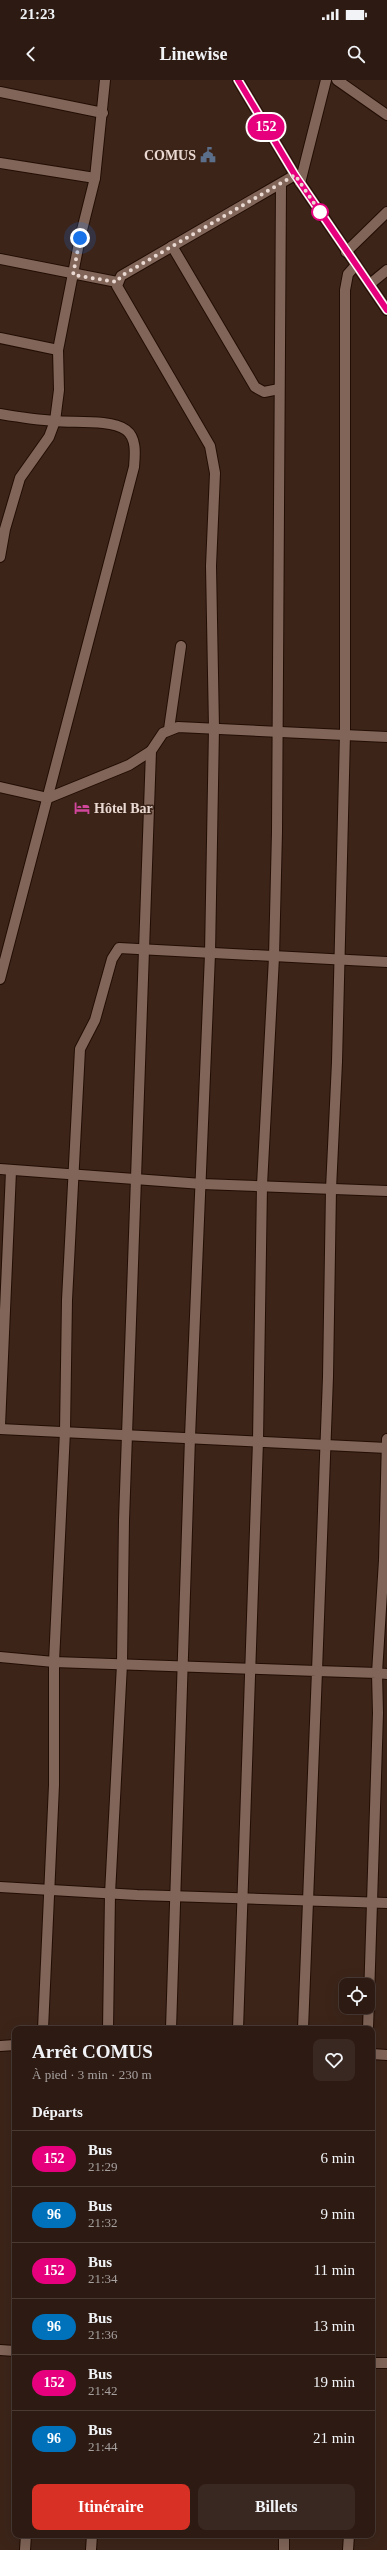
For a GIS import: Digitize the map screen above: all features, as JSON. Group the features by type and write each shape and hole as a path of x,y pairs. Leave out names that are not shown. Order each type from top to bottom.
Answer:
{"street":[{"path":"0,557 5,529 20,478 49,437 56,421 59,390 58,350 95,178 103,112 105,80"},
{"path":"238,80 298,179 346,252 387,310"},
{"path":"298,179 326,80"},
{"path":"337,80 387,115"},
{"path":"0,92 103,112"},
{"path":"0,163 95,178"},
{"path":"171,2026 174,1896 184,1666 190,1438 202,1184 210,954 214,728 211,566 214,460 210,446 118,290 117,282 121,276 172,246 281,185 298,179"},
{"path":"238,2026 244,1898 249,1668 258,1441 262,1185 274,957 281,185"},
{"path":"346,252 387,212"},
{"path":"172,246 256,387 264,392 279,389"},
{"path":"0,259 73,275 117,282"},
{"path":"303,2026 325,1445 331,1189 340,959 345,734 345,290 348,274 356,265"},
{"path":"370,284 387,270"},
{"path":"0,338 58,350"},
{"path":"0,414 56,421 93,423 125,429 132,438 135,452 134,467 0,979"},
{"path":"169,729 181,646"},
{"path":"0,787 48,798 129,765 151,751 163,733 169,729 178,727 387,737"},
{"path":"108,2026 110,1894 122,1664 128,1434 151,751"},
{"path":"43,2026 54,1785 54,1662 65,1431 67,1300 80,1049 95,1020 115,952 125,947 210,954 387,962"},
{"path":"0,1169 202,1184 262,1185 387,1191"},
{"path":"10,1170 0,1427 387,1448"},
{"path":"368,2026 370,1903 378,1713 382,1674 387,1439"},
{"path":"0,1657 54,1662 382,1674"},
{"path":"0,1887 110,1894 387,1903"},
{"path":"0,2046 12,2046"},
{"path":"375,2054 387,2055"},
{"path":"0,2350 12,2351"},
{"path":"375,2363 387,2363"},
{"path":"25,2550 26,2538"},
{"path":"91,2550 92,2538"},
{"path":"284,2538 284,2550"},
{"path":"348,2550 349,2538"}],"bus line":[{"name":"152","path":"238,80 295,175 346,252 387,310"}],"place":[{"name":"COMUS","path":"208,155"},
{"name":"Hôtel Bar","path":"82,808"}],"route":[{"path":"80,238 73,275 117,282 121,276 281,185 295,175 322,215 320,212"}]}
